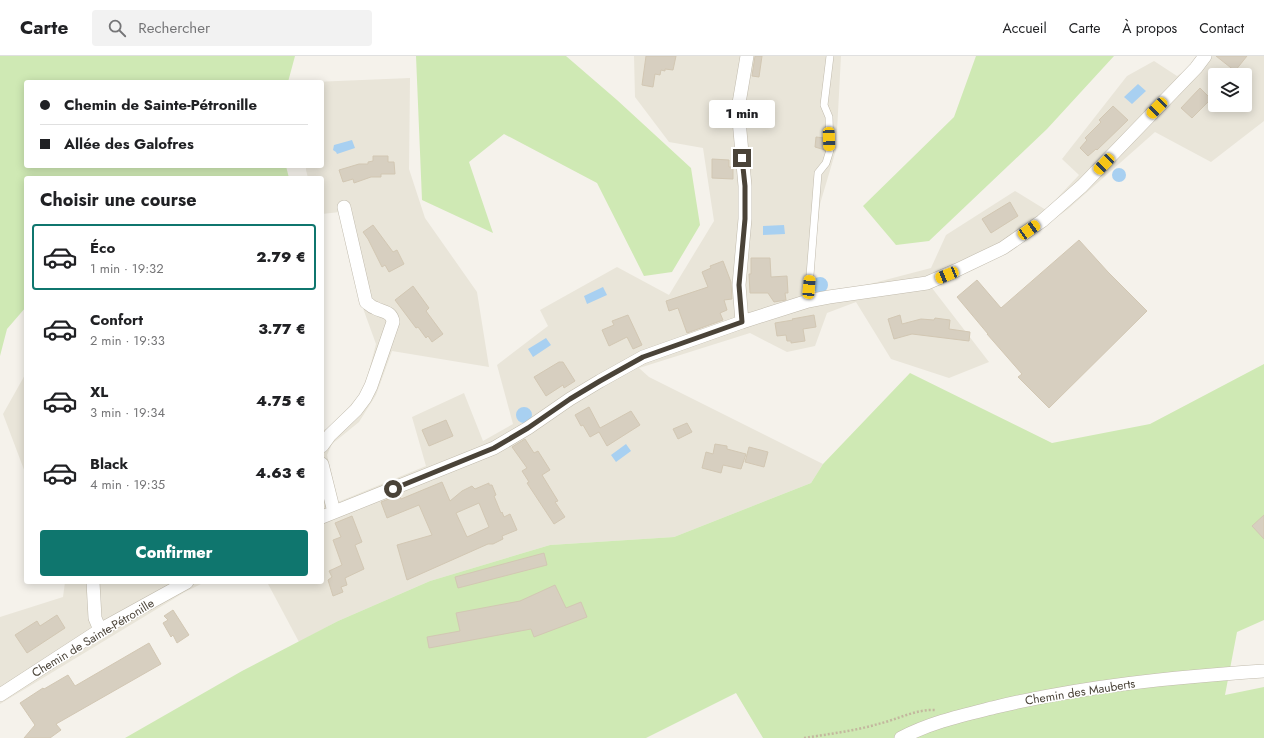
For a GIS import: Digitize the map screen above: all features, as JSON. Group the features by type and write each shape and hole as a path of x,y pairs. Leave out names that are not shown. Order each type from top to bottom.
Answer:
{"street":[{"path":"742,322 739,285 745,219 745,186 738,110 747,56"},
{"path":"324,481 328,515 494,448 528,428 570,399 643,357 742,322 808,301 927,283 958,270 1002,248 1042,221 1082,186 1196,68 1205,56"},
{"path":"324,443 330,435 356,410 365,398 371,386 392,322 392,317 388,313 373,307 366,302 344,207"},
{"path":"93,584 95,618 100,630"},
{"name":"Chemin de Sainte-Pétronille","path":"0,696 100,630 183,584"},
{"name":"Chemin des Mauberts","path":"901,738 937,722 1019,701 1162,679 1264,671"}],"lane":[{"path":"808,301 818,173 826,163 830,150 829,117 824,106 830,56"}],"path":[{"path":"804,738 845,732 879,724 927,709 938,710"}],"shaded area":[{"path":"634,56 841,56 836,150 820,204 810,295 866,285 931,268 946,235 1015,191 1046,210 1079,175 1062,159 1127,76 1154,61 1177,76 1192,66 1200,56 1264,56 1264,121 1211,162 1155,132 1068,209 1014,248 932,288 989,362 949,378 891,359 856,302 827,313 815,346 787,352 750,333 639,368 649,377 823,464 811,483 674,537 550,545 430,581 338,621 299,642 268,584 324,584 324,430 329,429 364,390 376,344 364,311 340,212 324,214 324,176 308,176 306,170 306,168 324,168 324,82 410,78 409,169 425,218 477,292 489,367 392,351 376,395 359,422 332,444 327,455 338,502 426,466 412,417 464,393 483,441 513,424 497,365 548,326 540,310 617,267 669,295 714,221 703,148 669,142 635,97"},
{"path":"24,377 24,470 3,414"},
{"path":"65,584 201,584 185,592 0,704 0,617 63,597"}],"green space":[{"path":"0,56 295,56 289,80 24,80 24,168 286,168 288,176 24,176 24,309 7,329 0,356"},
{"path":"416,56 566,56 617,100 691,168 700,225 672,272 644,276 597,183 504,134 469,162 493,233 422,200"},
{"path":"976,56 1114,56 1047,129 929,241 896,245 863,206 954,117"},
{"path":"1264,364 1264,620 1237,632 1225,695 1264,687 1264,738 763,738 736,693 646,738 125,738 242,671 338,621 430,581 550,545 674,537 811,483 823,464 910,373 1052,443 1150,424"}],"water":[{"path":"1138,84 1146,91 1132,104 1124,97"},
{"path":"352,140 355,148 337,154 333,150 334,145"},
{"path":"1116,168 1122,168 1126,172 1126,178 1122,182 1116,182 1112,178 1112,172"},
{"path":"784,225 785,234 763,235 763,226"},
{"path":"820,277 827,282 828,285 823,292 820,293 813,288 812,285 817,278"},
{"path":"603,287 607,295 587,304 584,296"},
{"path":"546,338 551,345 533,357 528,349"},
{"path":"524,407 531,412 532,415 527,422 524,423 517,418 516,415 521,408"},
{"path":"626,444 631,451 616,462 611,455"}],"building":[{"path":"646,56 676,56 673,70 665,69 665,71 661,70 660,75 655,74 653,87 642,85"},
{"path":"755,56 762,56 759,77 752,76"},
{"path":"1216,56 1247,56 1237,68 1231,68"},
{"path":"1200,88 1208,96 1208,102 1192,118 1181,108"},
{"path":"1113,106 1128,120 1097,150 1096,149 1088,156 1080,148 1087,140 1085,138 1101,122 1099,120"},
{"path":"816,137 825,138 825,150 815,147"},
{"path":"373,156 388,156 388,162 394,162 395,174 381,174 381,177 371,177 354,183 353,179 343,182 339,170 359,164 368,164 368,162 373,161"},
{"path":"712,159 729,160 729,167 733,167 733,179 712,178"},
{"path":"1010,202 1018,216 991,233 982,219"},
{"path":"373,225 393,252 397,250 404,264 389,272 385,265 382,267 363,232"},
{"path":"1079,240 1147,311 1049,408 1018,377 1022,374 957,297 977,280 1001,308"},
{"path":"751,258 770,258 771,277 787,276 788,293 785,293 786,300 774,302 768,293 750,293 749,274 751,274"},
{"path":"723,261 731,282 732,299 724,300 727,310 720,313 723,320 687,333 678,308 669,311 666,301 708,287 702,272 711,268 710,266"},
{"path":"413,286 429,308 426,311 443,334 432,342 428,336 426,338 418,327 416,328 395,300"},
{"path":"628,315 642,345 633,349 627,337 609,346 602,330 614,325 612,321"},
{"path":"814,315 816,327 803,329 805,341 791,343 791,341 787,341 786,335 777,336 775,323"},
{"path":"900,315 902,324 921,319 934,320 935,318 950,320 949,329 970,332 969,341 912,334 894,339 888,319"},
{"path":"559,362 563,362 575,381 564,388 563,385 546,396 534,377"},
{"path":"589,407 600,428 631,411 640,425 607,446 599,432 590,437 583,425 581,426 575,415"},
{"path":"446,420 453,436 429,446 422,430"},
{"path":"687,423 692,432 678,439 673,429"},
{"path":"525,439 534,453 538,451 550,470 542,475 558,501 555,502 565,517 554,524 527,483 529,482 522,471 527,468 512,447"},
{"path":"715,444 727,446 727,449 746,454 741,469 723,465 721,473 702,468 706,452 713,454"},
{"path":"749,447 768,452 764,467 745,462"},
{"path":"442,482 450,501 462,491 472,486 475,489 489,483 489,485 492,485 496,495 494,496 501,513 502,512 504,517 510,514 517,530 502,536 503,539 493,544 488,544 407,580 397,545 432,535 419,505 387,518 381,502 399,495 401,499","holes":["479,503 489,527 467,537 456,513"]},
{"path":"1264,515 1264,539 1252,526"},
{"path":"352,516 362,542 355,545 364,569 345,578 347,585 341,587 343,592 333,596 328,580 332,577 329,571 342,565 333,540 341,537 335,523"},
{"path":"544,553 547,565 458,588 455,577"},
{"path":"555,585 566,608 581,602 587,617 534,637 531,629 429,648 427,637 460,631 456,613 520,601"},
{"path":"173,610 189,635 177,643 173,635 171,637 163,623 168,620 164,616"},
{"path":"57,615 65,628 27,653 15,635 37,621 40,626"},
{"path":"149,643 161,664 56,724 61,730 50,738 24,738 35,725 20,703 43,688 44,689 68,675 75,686"}],"route":[{"path":"393,489 494,448 528,428 570,399 643,357 742,322 739,285 745,219 745,186 742,158"}]}
